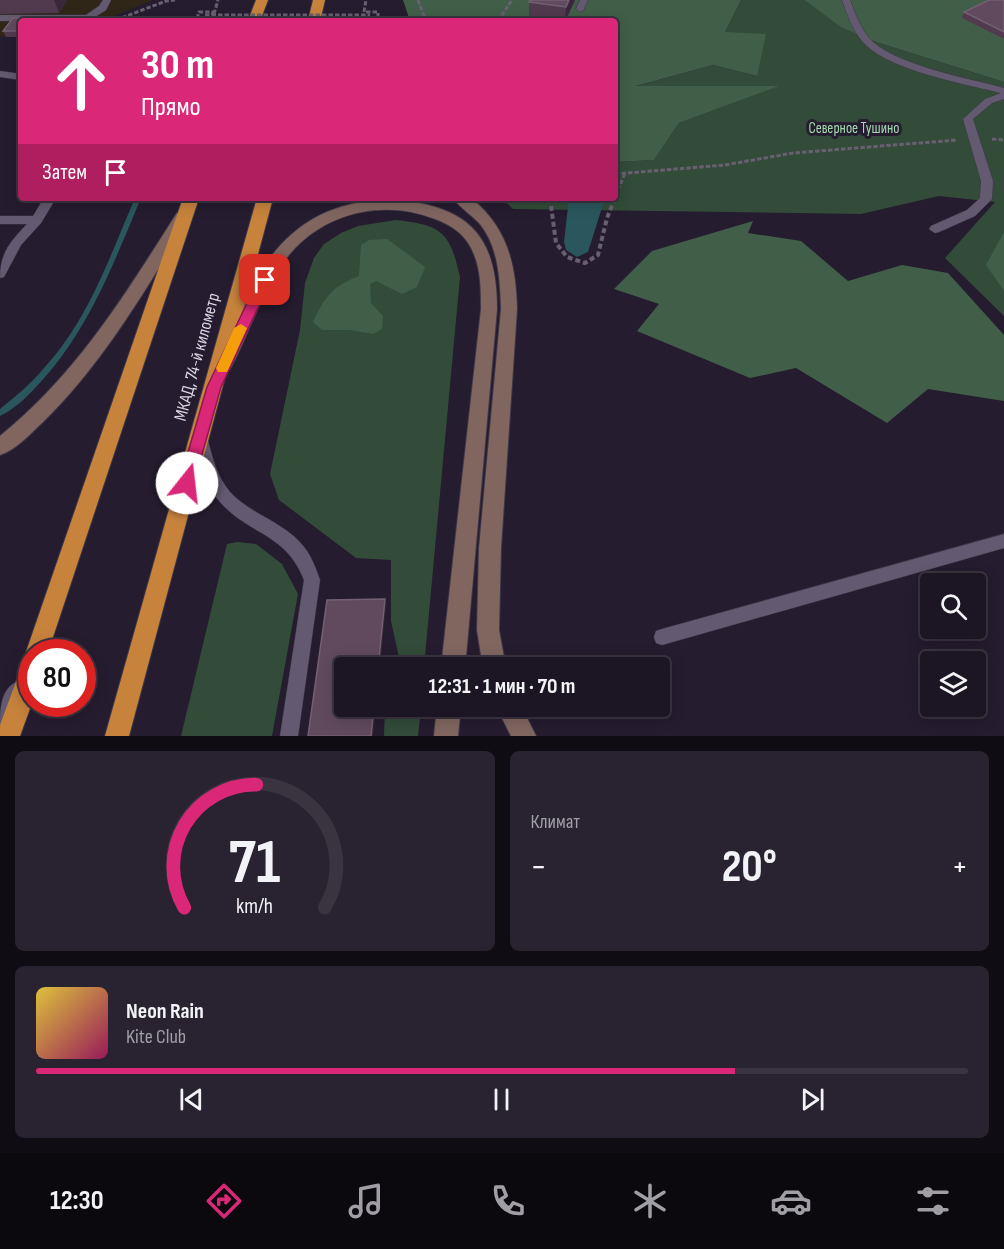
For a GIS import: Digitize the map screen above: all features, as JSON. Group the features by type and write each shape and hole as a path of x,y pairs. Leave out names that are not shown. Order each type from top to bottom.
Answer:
{"highway":[{"path":"255,18 262,0"},
{"name":"МКАД, 74-й километр","path":"117,736 264,201"},
{"path":"41,639 189,203"},
{"path":"8,736 18,707"}],"main road":[{"path":"464,201 487,222 501,244 509,274 509,309 490,548 488,630 493,657"},
{"path":"0,447 59,394 104,342 189,203"},
{"path":"214,387 256,294 282,252 304,231 329,216 353,208 396,205 431,210 470,234 481,251 489,276 489,309 454,657"},
{"path":"446,736 448,717"},
{"path":"514,717 524,736"}],"lane":[{"path":"87,18 103,8 107,0"},
{"path":"846,0 852,17 867,42 886,56 1004,93"},
{"path":"0,18 18,18"},
{"path":"0,74 18,77"},
{"path":"935,229 971,213 986,199 987,181 968,119 982,105 1004,93"},
{"path":"0,274 16,243 37,220 48,201"},
{"path":"0,220 37,220"},
{"path":"200,437 211,477 230,502 295,545 306,561 312,580 289,736"},
{"path":"662,637 1004,541"},
{"path":"0,718 18,689"}],"path":[{"path":"120,18 166,1 175,0"},
{"path":"212,18 218,0"},
{"path":"364,18 366,0"},
{"path":"418,0 423,18"},
{"path":"500,18 512,0"},
{"path":"197,18 199,12 213,12 212,18"},
{"path":"205,15 212,18 378,12 378,18"},
{"path":"364,14 370,15"},
{"path":"618,174 725,165 793,153 972,138"},
{"path":"618,192 625,173"},
{"path":"550,201 556,243 567,257 585,263 598,255 614,201"}],"shaded area":[{"path":"0,0 153,0 109,18 18,18 18,24 6,37 0,36"},
{"path":"403,0 741,0 725,32 766,34 757,76 713,65 636,86 779,86 679,123 654,160 618,162 618,18 409,18"},
{"path":"804,0 1004,0 1004,82 876,42 842,28"},
{"path":"569,201 604,201 588,252 577,257 566,250 564,242"},
{"path":"753,221 748,233 801,241 848,281 902,265 948,273 1004,335 1004,401 928,389 887,423 796,368 750,378 637,331 659,304 614,289 652,251"},
{"path":"1004,232 1004,291 986,265"},
{"path":"387,239 425,267 417,287 402,294 376,281 370,284 371,303 383,316 382,329 373,334 350,330 322,330 313,322 322,305 336,288 359,276 361,245 369,240"}],"green space":[{"name":"Северное Тушино","path":"741,0 804,0 842,28 876,42 1004,82 1004,316 945,258 995,202 939,196 861,214 513,209 505,201 618,201 618,162 654,160 679,123 777,86 633,87 713,65 757,76 725,32"},
{"path":"396,220 434,228 442,234 452,250 460,277 425,657 399,657 391,621 391,560 356,558 279,500 270,474 300,330 305,283 314,258 324,244 358,226"},
{"path":"237,542 256,544 282,564 298,594 272,736 181,736 227,544"},
{"path":"385,717 420,717 418,736 384,736"}],"building":[{"path":"530,0 569,0 566,7 529,2"},
{"path":"989,0 1004,0 1004,32 964,12"},
{"path":"13,18 18,18 18,31 3,31"},
{"path":"385,599 379,657 334,657 334,717 373,717 371,736 308,736 327,600"}],"waterway":[{"path":"0,413 26,392 68,344 99,288 137,201"}],"slow traffic":[{"path":"222,368 241,328"}],"route":[{"path":"187,483 214,387 256,294 265,280"}]}
